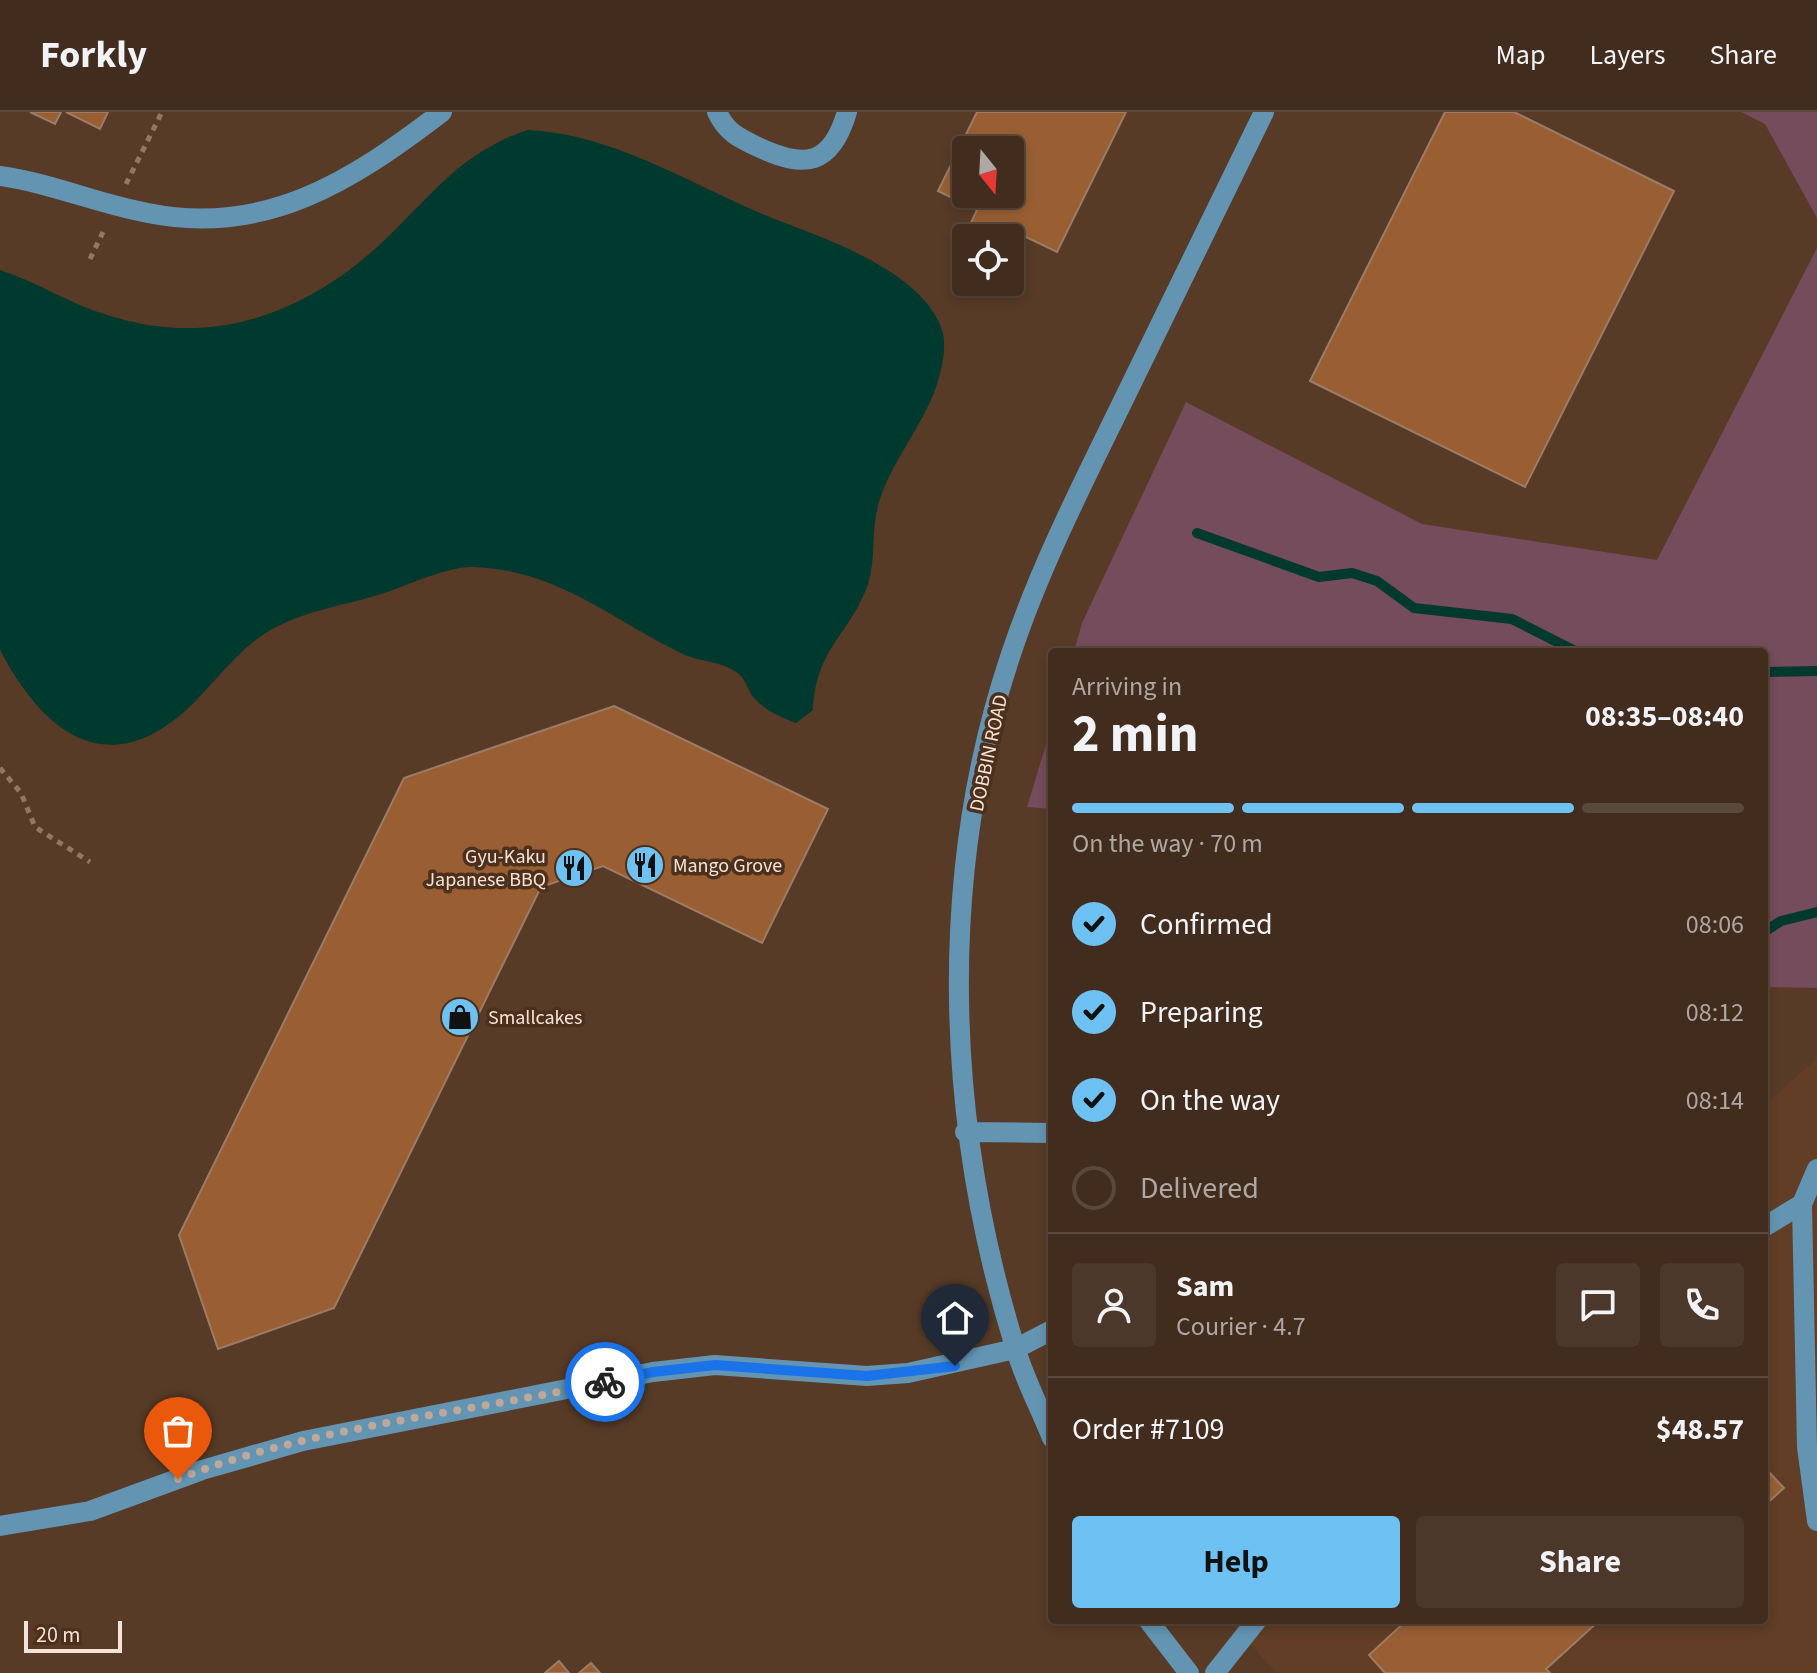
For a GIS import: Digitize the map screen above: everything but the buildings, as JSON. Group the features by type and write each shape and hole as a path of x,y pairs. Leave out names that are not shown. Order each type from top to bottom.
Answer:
{"street":[{"path":"0,176 27,180 149,214 228,217 294,204 329,189 369,166 442,112"},
{"path":"717,112 730,133 797,161 810,161 830,148 847,112"},
{"name":"DOBBIN ROAD","path":"1048,1428 1015,1349 983,1224 965,1132 960,1048 960,944 968,845 985,752 1011,656 1046,563 1264,112"},
{"path":"965,1132 1048,1133"},
{"path":"1817,1169 1802,1204 1807,1447 1817,1521"},
{"path":"1768,1225 1802,1204"},
{"path":"0,1526 90,1511 240,1457 303,1441 653,1372 715,1365 867,1376 908,1373 1015,1349 1048,1332"},
{"path":"1151,1624 1189,1673"},
{"path":"1215,1673 1254,1624"}],"path":[{"path":"124,189 162,112"},
{"path":"90,259 107,225"},
{"path":"0,768 21,793 35,827 90,862"}],"shaded area":[{"path":"1741,112 1817,112 1817,218 1765,124"},
{"path":"1817,248 1817,988 1768,987 1768,648 1075,648 1082,623 1186,402 1422,524 1657,560"},
{"path":"1048,738 1048,809 1027,807"},
{"path":"1817,1058 1817,1673 1277,1673 1231,1624 1768,1624 1768,1102"}],"water":[{"path":"528,130 592,141 623,151 772,218 843,246 892,273 913,289 930,307 941,327 944,349 936,387 883,491 876,516 868,584 820,671 813,710 796,723 759,703 732,669 683,654 558,587 504,570 473,567 439,573 286,622 257,639 184,712 155,733 127,743 101,744 77,737 55,723 16,678 0,650 0,270 93,310 147,325 185,328 223,325 259,317 328,285 360,262 468,161"}],"waterway":[{"path":"1197,533 1319,577 1352,573 1377,581 1414,608 1512,619 1569,648"},
{"path":"1768,672 1817,671"},
{"path":"1768,929 1781,921 1817,912"}],"way so far":[{"path":"178,1479 240,1457 303,1441 605,1382"}],"place":[{"name":"Mango Grove","path":"645,865"},
{"name":"Gyu-Kaku Japanese BBQ","path":"574,868"},
{"name":"Smallcakes","path":"460,1017"}],"route":[{"path":"605,1382 653,1372 715,1365 867,1376 955,1366"}]}
